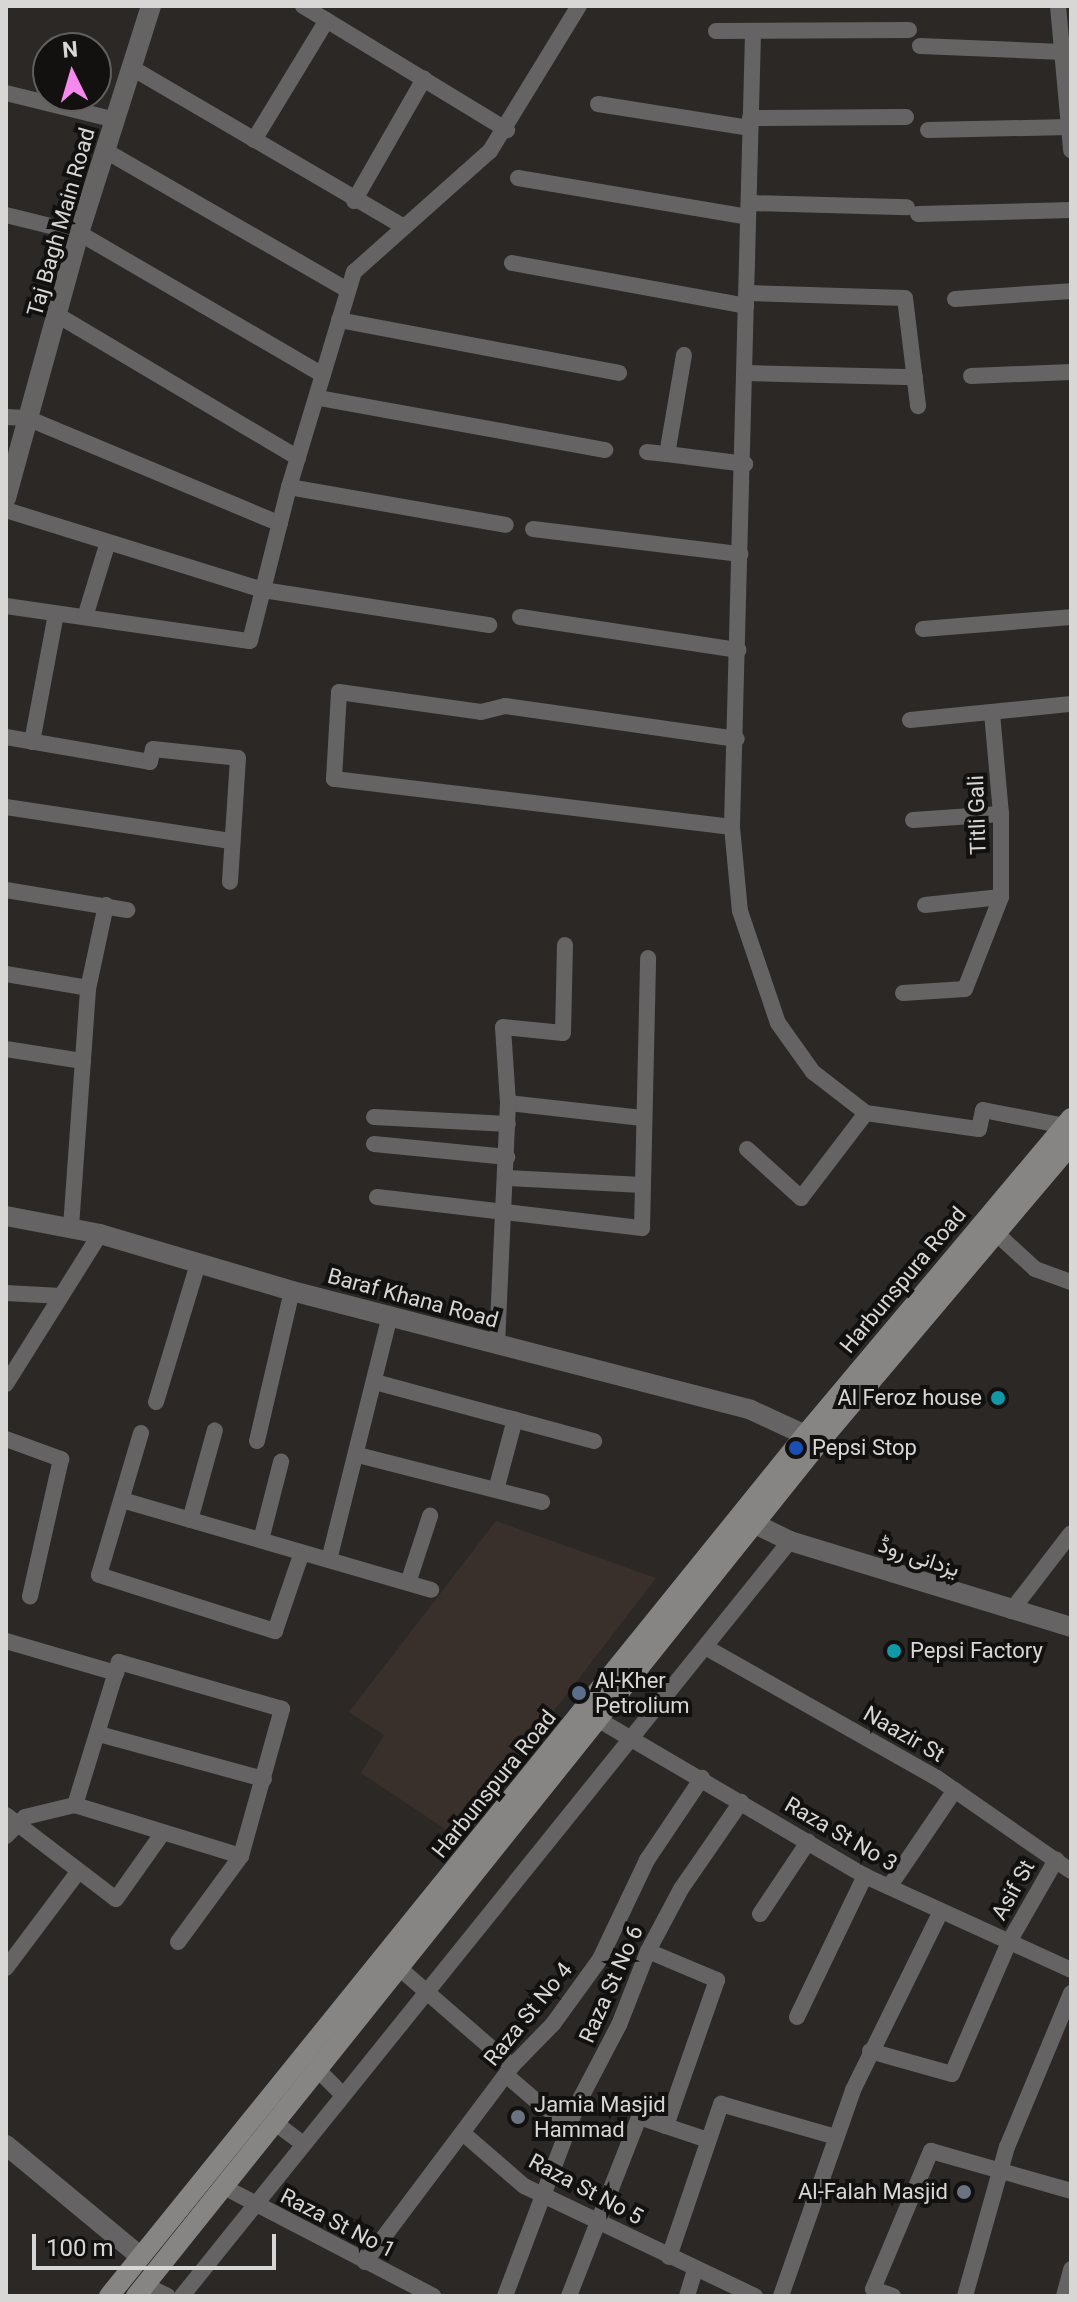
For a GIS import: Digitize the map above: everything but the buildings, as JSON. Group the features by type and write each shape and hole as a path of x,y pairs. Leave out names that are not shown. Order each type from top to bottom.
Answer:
{"main road":[{"name":"Harbunspura Road","path":"109,2296 141,2257 274,2122 398,1967 511,1812 599,1720 755,1524 901,1330 997,1234 1069,1130"},
{"name":"Harbunspura Road","path":"140,2291 216,2182 511,1812 805,1435 901,1330 1069,1130"}],"street":[{"name":"Taj Bagh Main Road","path":"6,498 59,316 79,233 151,6"},
{"path":"303,6 507,130"},
{"path":"6,606 250,641 289,487 319,398 346,289 354,272 402,226 467,174 507,130 579,6"},
{"path":"1058,6 1068,79 1071,150"},
{"path":"254,140 327,20"},
{"path":"716,31 753,34 909,30"},
{"path":"753,34 745,464 732,827 740,911 778,1023 813,1072 866,1113 979,1129 983,1110 1069,1130"},
{"path":"920,46 1062,52"},
{"path":"132,68 354,201 402,226"},
{"path":"354,201 424,79"},
{"path":"6,93 116,120"},
{"path":"598,104 749,123 906,117"},
{"path":"928,130 1068,127"},
{"path":"104,150 346,289"},
{"path":"518,178 748,210 1071,210"},
{"path":"6,215 79,233 323,375"},
{"path":"512,263 746,300 898,294 909,305 918,406"},
{"path":"955,299 1071,291"},
{"path":"59,316 298,458"},
{"path":"339,320 619,373"},
{"path":"667,454 684,355"},
{"path":"971,376 1071,372"},
{"path":"746,373 915,377"},
{"path":"319,398 605,450"},
{"path":"6,417 27,418 280,524"},
{"path":"647,452 745,464"},
{"path":"289,487 506,525"},
{"path":"6,510 263,590 489,625"},
{"path":"533,529 741,554"},
{"path":"85,617 108,542"},
{"path":"32,742 56,614"},
{"path":"520,617 739,650"},
{"path":"923,629 1071,617"},
{"path":"732,827 334,779 339,692 481,712 505,706 737,739"},
{"path":"910,720 1071,704"},
{"name":"Titli Gali","path":"903,993 965,989 1001,897 1001,814 992,713"},
{"path":"6,737 150,762 153,749 238,758 230,882"},
{"path":"6,807 232,841"},
{"path":"913,820 1001,814"},
{"path":"6,890 127,910"},
{"path":"925,905 1001,897"},
{"path":"71,1227 88,988 106,905"},
{"path":"497,1345 507,1178 508,1103 503,1027 563,1033 565,945"},
{"path":"377,1197 642,1228 642,1118 648,958"},
{"path":"6,974 88,988"},
{"path":"6,1049 83,1061"},
{"path":"508,1103 642,1118"},
{"path":"747,1149 801,1198 866,1113"},
{"path":"374,1117 508,1124"},
{"path":"374,1144 507,1157"},
{"path":"507,1178 642,1185"},
{"name":"Baraf Khana Road","path":"6,1216 100,1234 292,1291 751,1410 805,1435"},
{"path":"6,1384 100,1234"},
{"path":"997,1234 1035,1269 1071,1282"},
{"path":"156,1402 198,1264"},
{"path":"257,1441 292,1291"},
{"path":"6,1293 61,1296"},
{"path":"329,1560 358,1455 390,1315"},
{"path":"375,1382 594,1441"},
{"path":"496,1490 515,1419"},
{"path":"190,1520 215,1430"},
{"path":"141,1433 99,1575 273,1638 302,1552"},
{"path":"6,1439 61,1459 30,1597"},
{"path":"358,1455 542,1502"},
{"path":"261,1540 281,1462"},
{"path":"122,1500 431,1590"},
{"path":"408,1583 430,1516"},
{"name":"یزدانی روڈ","path":"755,1524 790,1541 1071,1627"},
{"path":"1011,1611 1071,1533"},
{"path":"182,2296 707,1648 790,1541"},
{"path":"6,1641 116,1673"},
{"name":"Naazir St","path":"707,1648 955,1790 1071,1871"},
{"path":"75,1805 119,1662 282,1709 241,1856 178,1942"},
{"name":"Raza St No 3","path":"599,1720 633,1737 865,1876 1071,1970"},
{"path":"99,1734 264,1779"},
{"name":"Raza St No 4","path":"365,2262 509,2070 553,2024 600,1959 647,1860 702,1778"},
{"path":"889,1887 955,1790"},
{"name":"Raza St No 6","path":"505,2296 571,2122 648,1951 681,1889 741,1802"},
{"path":"12,1819 75,1805 241,1856"},
{"path":"6,1836 12,1819"},
{"path":"12,1819 116,1899 162,1834"},
{"path":"760,1914 808,1842"},
{"name":"Asif St","path":"870,2051 952,2074 1009,1942 1056,1860"},
{"path":"6,1968 78,1872"},
{"path":"797,2017 865,1876"},
{"path":"781,2296 836,2137 870,2051 941,1911"},
{"path":"648,1951 717,1980 666,2126"},
{"path":"398,1967 509,2070 542,2106 571,2122"},
{"path":"965,2296 1000,2171 1071,1993"},
{"path":"317,2069 343,2095"},
{"path":"669,2257 721,2104 836,2137"},
{"path":"569,2296 639,2117 708,2140"},
{"path":"274,2122 303,2144"},
{"name":"Raza St No 5","path":"464,2134 524,2186 755,2296"},
{"path":"6,2145 141,2257"},
{"path":"893,2296 872,2292 931,2151 1071,2191"},
{"name":"Raza St No 1","path":"216,2182 433,2296"},
{"path":"1064,2296 1071,2269"},
{"path":"687,2296 695,2270"},
{"path":"140,2291 168,2296"}],"shaded area":[{"path":"496,1521 656,1578 457,1837 361,1773 384,1735 349,1712"}],"place":[{"name":"Al Feroz house","path":"998,1398"},
{"name":"Pepsi Stop","path":"796,1448"},
{"name":"Pepsi Factory","path":"894,1651"},
{"name":"Al-Kher Petrolium","path":"579,1693"},
{"name":"Jamia Masjid Hammad","path":"518,2117"},
{"name":"Al-Falah Masjid","path":"964,2192"}]}
